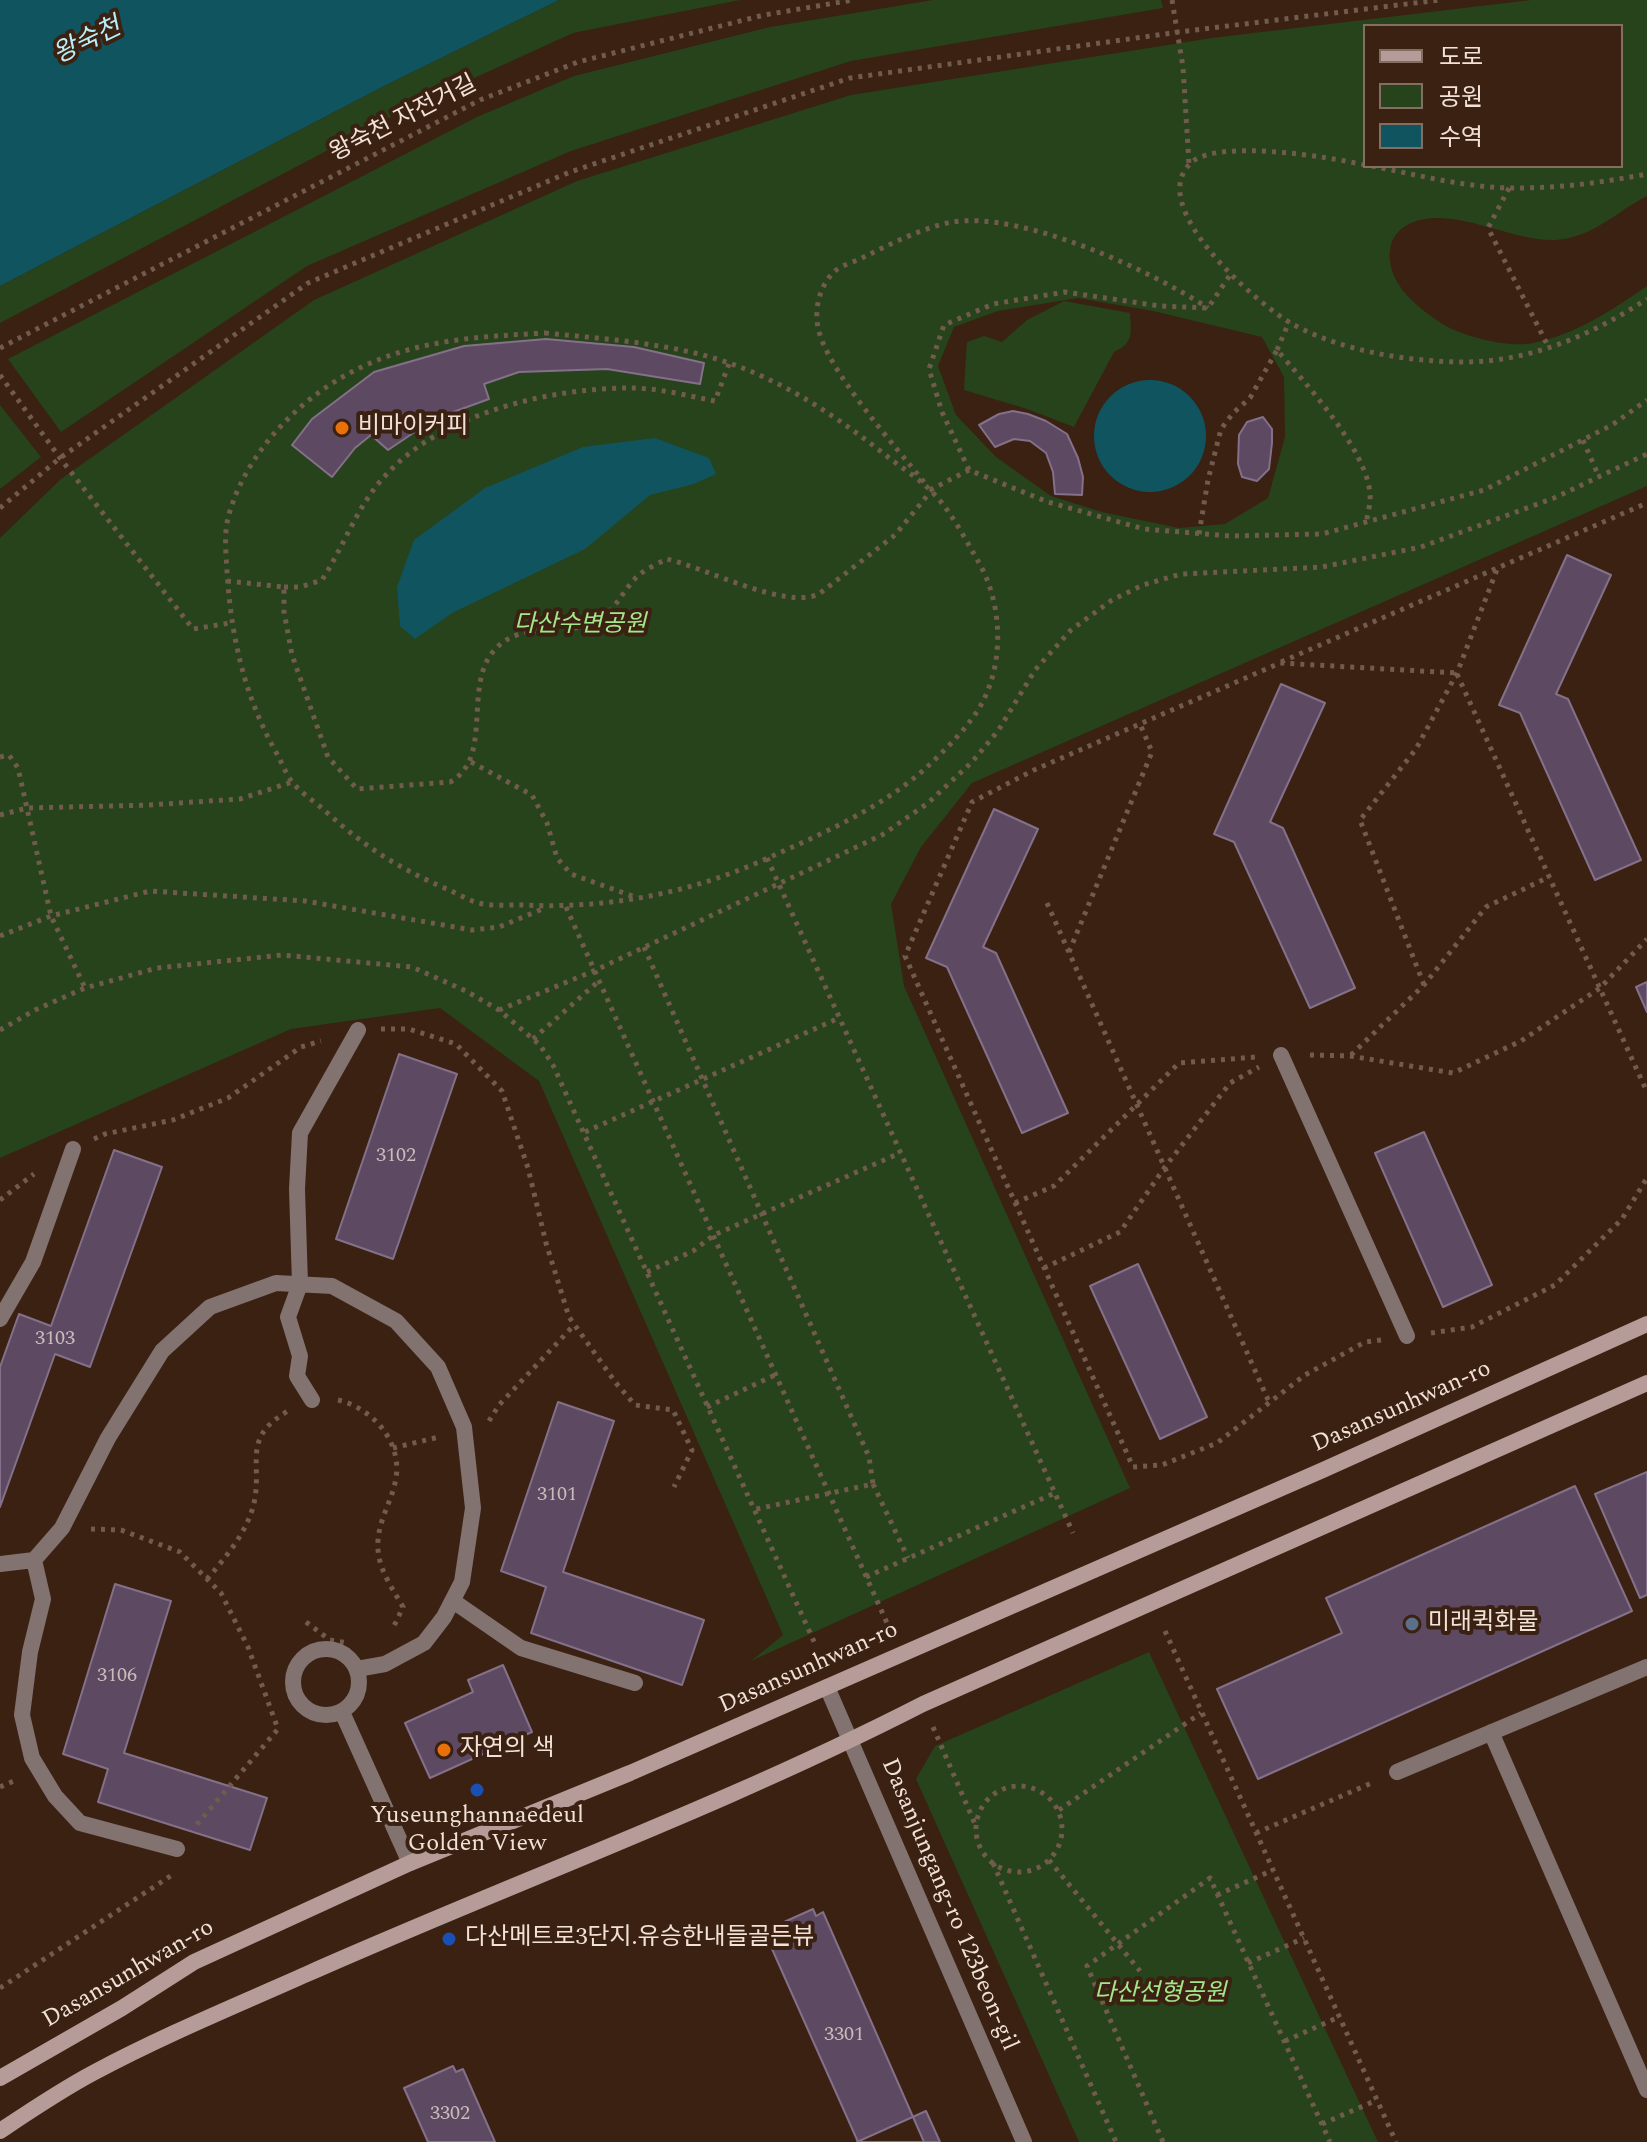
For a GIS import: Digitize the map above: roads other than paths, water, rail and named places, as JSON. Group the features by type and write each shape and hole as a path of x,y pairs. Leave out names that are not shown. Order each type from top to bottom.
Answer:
{"street":[{"path":"312,1400 297,1376 300,1356 288,1317 300,1284 297,1189 300,1133 358,1030"},
{"path":"1281,1055 1407,1336"},
{"path":"0,1319 33,1262 73,1149"},
{"path":"0,1564 34,1560 62,1528 108,1438 162,1351 210,1307 276,1283 332,1286 396,1321 438,1367 464,1432 473,1508 462,1582 453,1601 424,1643 385,1664 357,1669"},
{"name":"Dasansunhwan-ro","path":"0,2078 122,2008 194,1962 410,1863 827,1687 1647,1324"},
{"path":"0,2131 90,2075 159,2039 851,1741 923,1704 1647,1383"},
{"path":"34,1560 43,1599 30,1652 22,1715 32,1758 55,1796 80,1823 177,1849"},
{"path":"453,1601 521,1648 635,1683"},
{"path":"328,1648 340,1651 350,1658 357,1669 358,1693 342,1712 318,1714 306,1709 293,1689 297,1665 316,1650 328,1648"},
{"path":"1397,1772 1647,1667"},
{"name":"Dasanjungang-ro 123beon-gil","path":"827,1687 1024,2142"},
{"path":"342,1712 410,1863"},
{"path":"1491,1732 1647,2090"}],"water":[{"name":"왕숙천","path":"0,0 559,0 386,85 0,286"},
{"path":"1150,380 1172,384 1190,396 1202,414 1206,436 1202,458 1190,476 1172,488 1150,492 1128,488 1110,476 1098,458 1094,436 1098,414 1110,396 1128,384"},
{"path":"655,438 709,458 716,474 694,484 650,495 585,549 452,613 415,639 400,626 397,587 414,540 485,488 583,447"}],"place":[{"name":"비마이커피","path":"342,428"},
{"name":"미래퀵화물","path":"1412,1624"},
{"name":"자연의 색","path":"444,1750"},
{"name":"Yuseunghannaedeul Golden View","path":"477,1790"},
{"name":"다산메트로3단지.유승한내들골든뷰","path":"449,1939"}],"park label":[{"name":"다산수변공원","path":"580,626"},
{"name":"다산선형공원","path":"1160,1995"}]}
